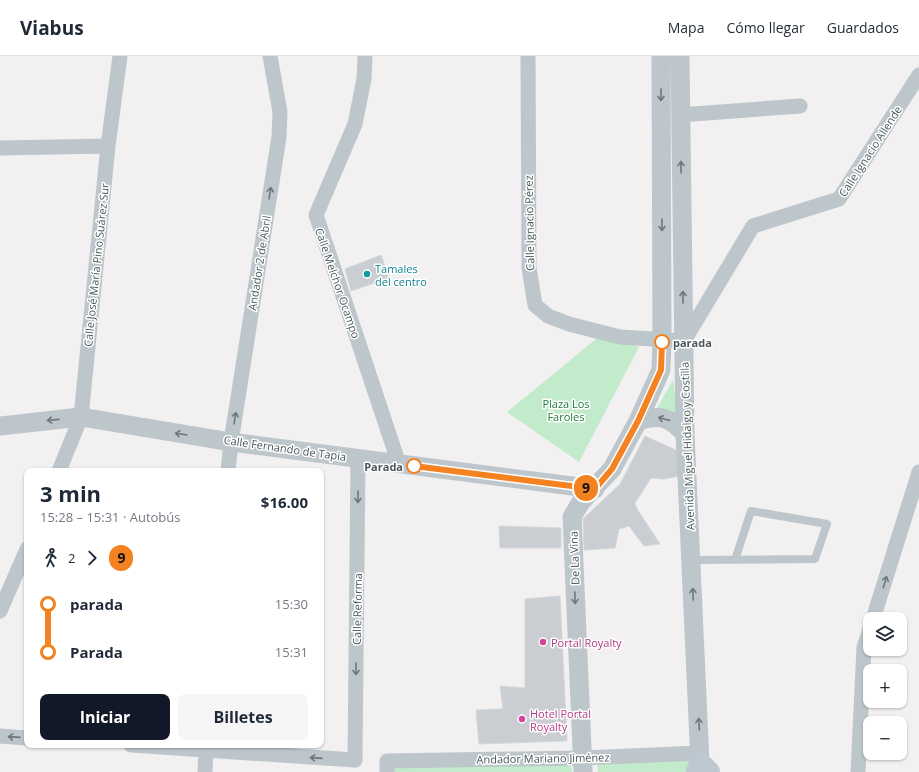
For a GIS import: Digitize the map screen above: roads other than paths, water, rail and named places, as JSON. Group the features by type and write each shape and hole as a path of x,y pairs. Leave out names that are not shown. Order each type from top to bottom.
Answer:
{"street":[{"name":"Calle José María Pino Suárez Sur","path":"60,468 81,418 108,146 120,56"},
{"name":"Andador 2 de Abril","path":"228,468 231,442 280,136 280,112 270,56"},
{"name":"Calle Melchor Ocampo","path":"365,56 364,79 355,124 316,215 399,464"},
{"name":"Calle Ignacio Pérez","path":"528,56 528,268 535,304 548,316 569,324 620,337 684,341"},
{"name":"Avenida Miguel Hidalgo y Costilla","path":"661,56 661,370"},
{"name":"Avenida Miguel Hidalgo y Costilla","path":"680,56 685,434 702,765"},
{"name":"Calle Ignacio Allende","path":"684,341 753,226 840,199 919,74"},
{"path":"680,116 800,106"},
{"path":"0,148 108,146"},
{"name":"De La Vina","path":"582,765 572,517 581,502 595,489 612,469 638,421 661,370"},
{"path":"638,421 651,417 664,418 676,424 685,434"},
{"name":"Calle Fernando de Tapia","path":"0,426 81,418 231,442 595,489"},
{"name":"Calle Reforma","path":"217,748 355,760 358,458"},
{"path":"875,612 919,472"},
{"path":"0,611 24,556"},
{"path":"858,772 864,656"},
{"path":"0,736 24,738"},
{"path":"205,772 206,748"},
{"name":"Andador Mariano Jiménez","path":"387,766 702,765"}],"lane":[{"path":"691,560 735,560 815,559 827,524 751,511 735,560"}],"place":[{"name":"Tamales del centro","path":"367,274"},
{"name":"parada","path":"662,342"},
{"name":"Parada","path":"414,466"},
{"name":"Portal Royalty","path":"543,642"},
{"name":"Hotel Portal Royalty","path":"522,719"}],"park label":[{"name":"Plaza Los Faroles","path":"566,409"}]}
